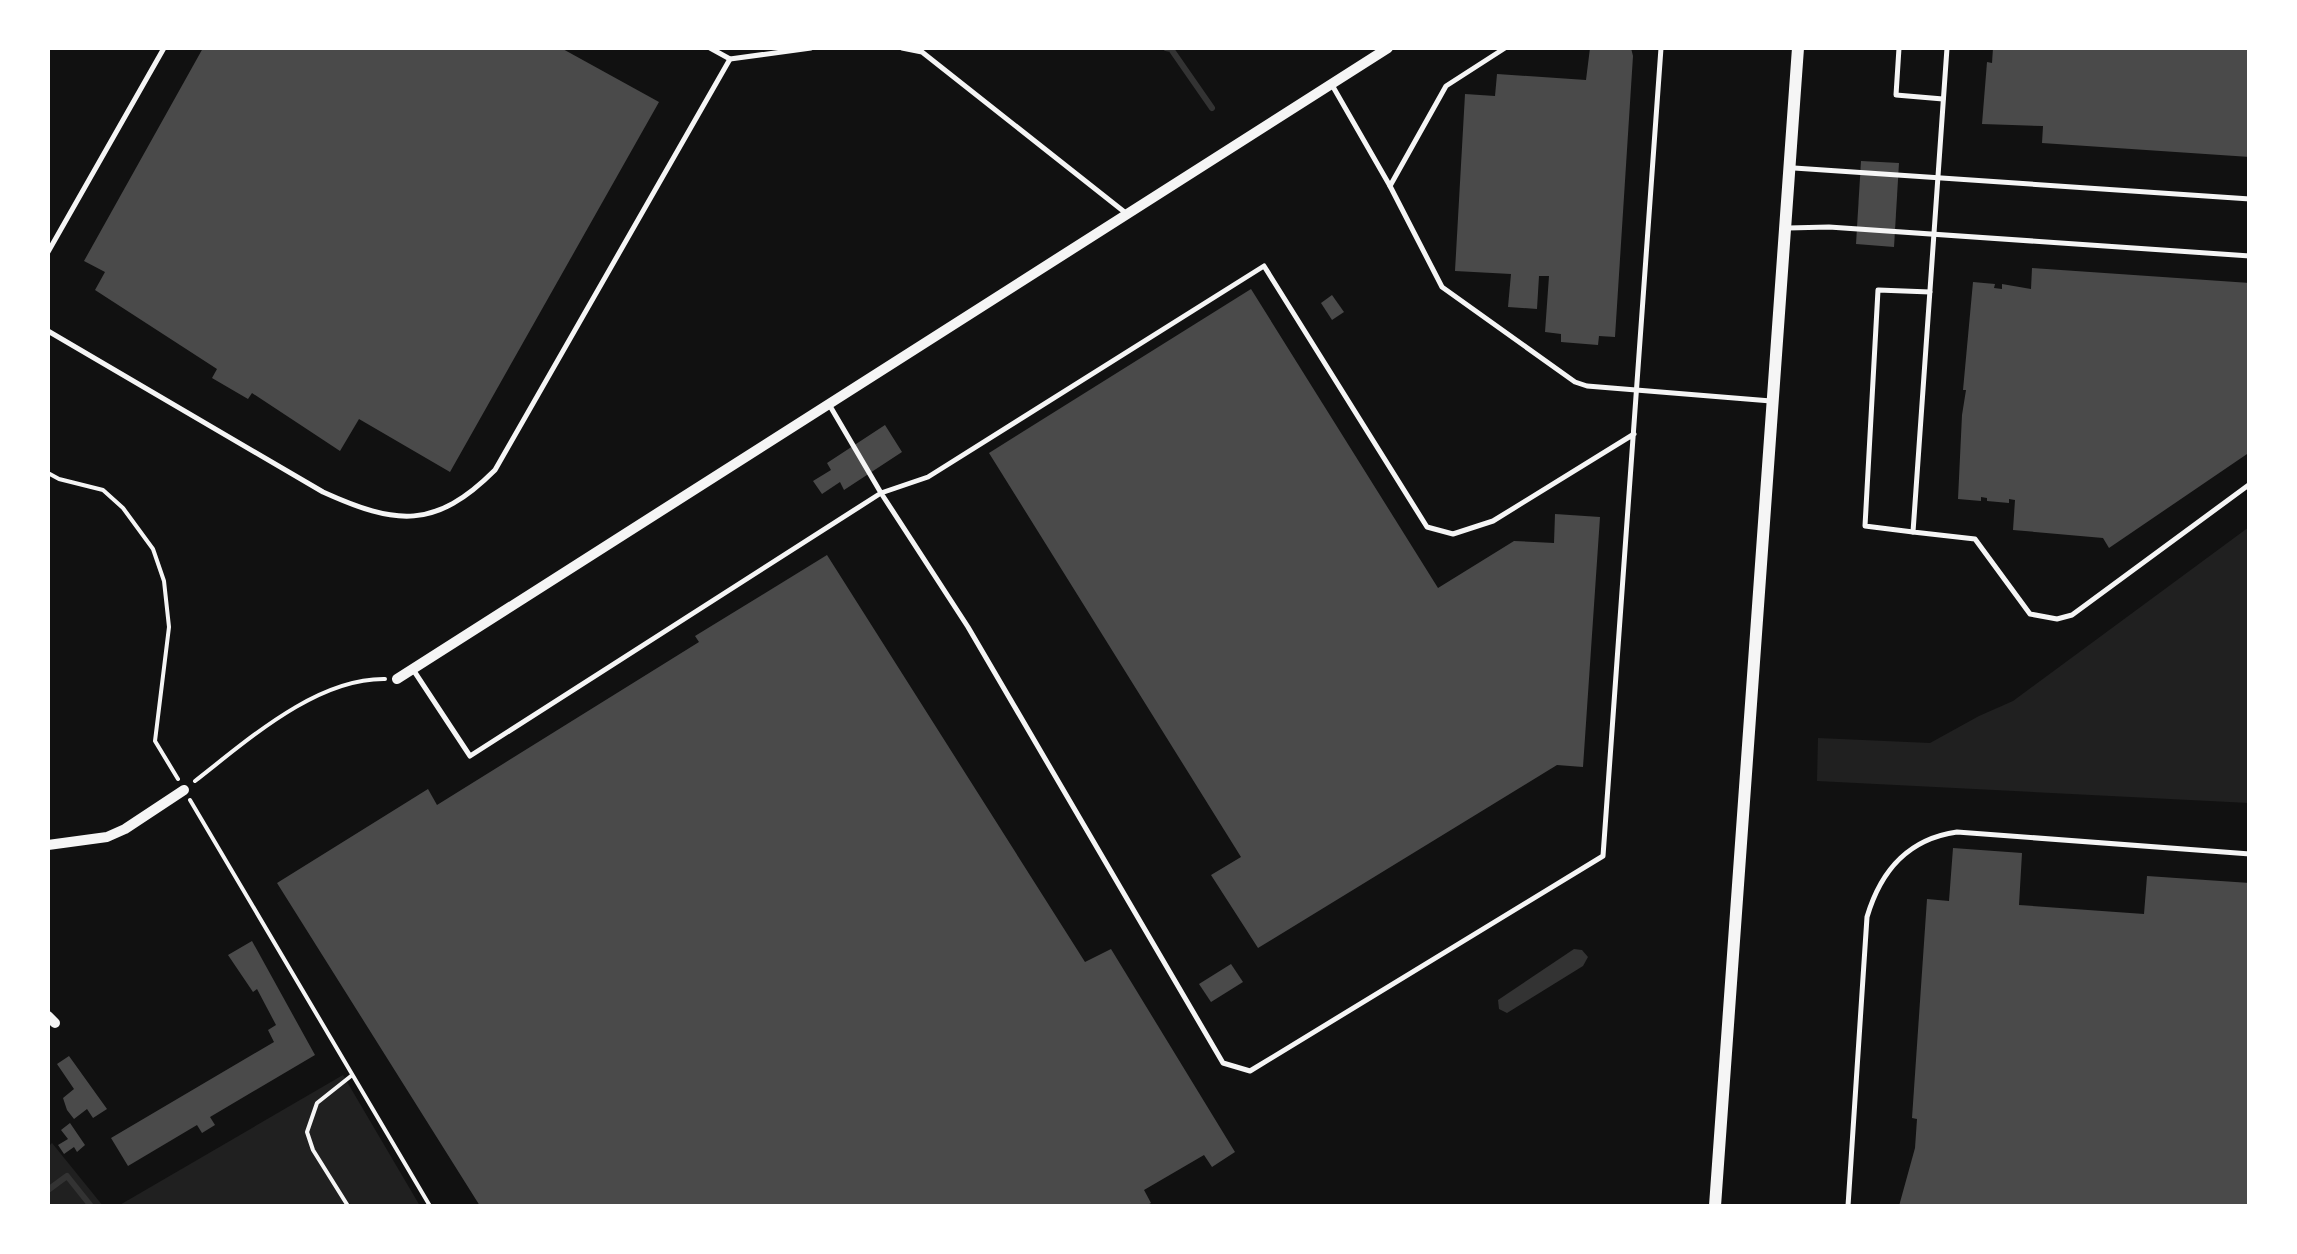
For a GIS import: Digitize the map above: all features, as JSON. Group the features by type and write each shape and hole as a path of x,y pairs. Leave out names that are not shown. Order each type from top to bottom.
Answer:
{"street":[{"path":"397,679 1388,48"},
{"path":"1715,1206 1798,48"},
{"path":"48,845 108,837 126,830 184,790"}],"lane":[{"path":"48,252 164,48"},
{"path":"710,48 730,59 810,48"},
{"path":"902,48 922,52 1127,214"},
{"path":"1390,186 1446,86 1505,48"},
{"path":"829,404 880,493 968,627 1223,1063 1250,1071 1603,856 1661,48"},
{"path":"1899,48 1896,95 1943,99"},
{"path":"1913,532 1947,48"},
{"path":"48,331 365,511 404,518 442,510 473,492 495,470 730,59"},
{"path":"1331,84 1442,287 1587,386 1774,402"},
{"path":"1790,168 2250,199"},
{"path":"1786,228 1829,227 2250,256"},
{"path":"412,669 470,756 880,493 928,477 1264,266 1427,527 1453,534 1494,521 1634,434"},
{"path":"1930,292 1878,290 1865,526 1976,539 2030,614 2057,619 2072,615 2250,484"},
{"path":"1848,1206 1867,917 1882,878 1898,859 1934,836 1957,832 2250,854"}],"path":[{"path":"48,473 60,480 103,490 122,508 153,550 164,581 169,627 155,741 430,1206"},
{"path":"184,790 276,718 359,678 397,679"},
{"path":"348,1206 306,1132 317,1103 352,1075"}],"shaded area":[{"path":"2249,527 2249,803 1817,781 1818,738 1930,743 2013,701"},
{"path":"1574,949 1582,950 1588,957 1583,966 1507,1013 1499,1009 1498,1000"},
{"path":"343,1075 420,1206 118,1206"},
{"path":"52,1143 103,1206 48,1206 48,1147"}],"building":[{"path":"203,48 561,48 659,102 450,472 359,419 340,451 252,393 248,399 212,378 217,369 95,290 105,272 84,261"},
{"path":"1590,48 1631,48 1633,56 1615,337 1599,336 1598,345 1561,342 1561,334 1545,332 1549,276 1539,276 1537,309 1508,307 1511,274 1455,271 1465,94 1495,96 1497,74 1586,80"},
{"path":"1993,48 2250,48 2250,157 2042,143 2043,126 1982,124 1987,62 1992,63"},
{"path":"1861,161 1899,163 1894,247 1856,244"},
{"path":"2032,268 2250,283 2250,452 2109,548 2103,538 2013,530 2015,500 2009,499 2009,503 1981,497 1981,501 1958,499 1973,282 1995,284 1994,288 2002,289 2002,284 2031,289"},
{"path":"1251,289 1438,588 1514,541 1554,543 1555,514 1600,517 1583,767 1557,765 1258,948 1211,875 1241,857 989,453"},
{"path":"1332,295 1344,312 1332,320 1321,303"},
{"path":"885,425 902,452 844,490 840,482 822,494 813,481 831,470 827,463"},
{"path":"827,555 1085,962 1111,949 1235,1152 1212,1167 1204,1155 1144,1190 1151,1203 1146,1206 480,1206 277,883 428,789 437,805 699,642 695,636"},
{"path":"1953,848 2022,853 2019,905 2144,914 2147,876 2250,883 2250,1206 1899,1206 1915,1148 1917,1119 1912,1118 1927,899 1949,901"},
{"path":"252,941 315,1055 210,1117 215,1125 202,1133 197,1125 128,1166 111,1138 274,1042 268,1030 276,1025 257,989 253,992 228,955"},
{"path":"1231,964 1243,982 1211,1002 1199,984"},
{"path":"69,1056 107,1109 93,1118 87,1109 74,1119 67,1110 63,1098 74,1089 57,1064"},
{"path":"70,1123 85,1145 77,1152 74,1147 64,1154 58,1145 68,1139 61,1130"}],"waterway":[{"path":"1166,48 1171,49 1212,108"},
{"path":"48,1190 67,1176 91,1206"}]}
